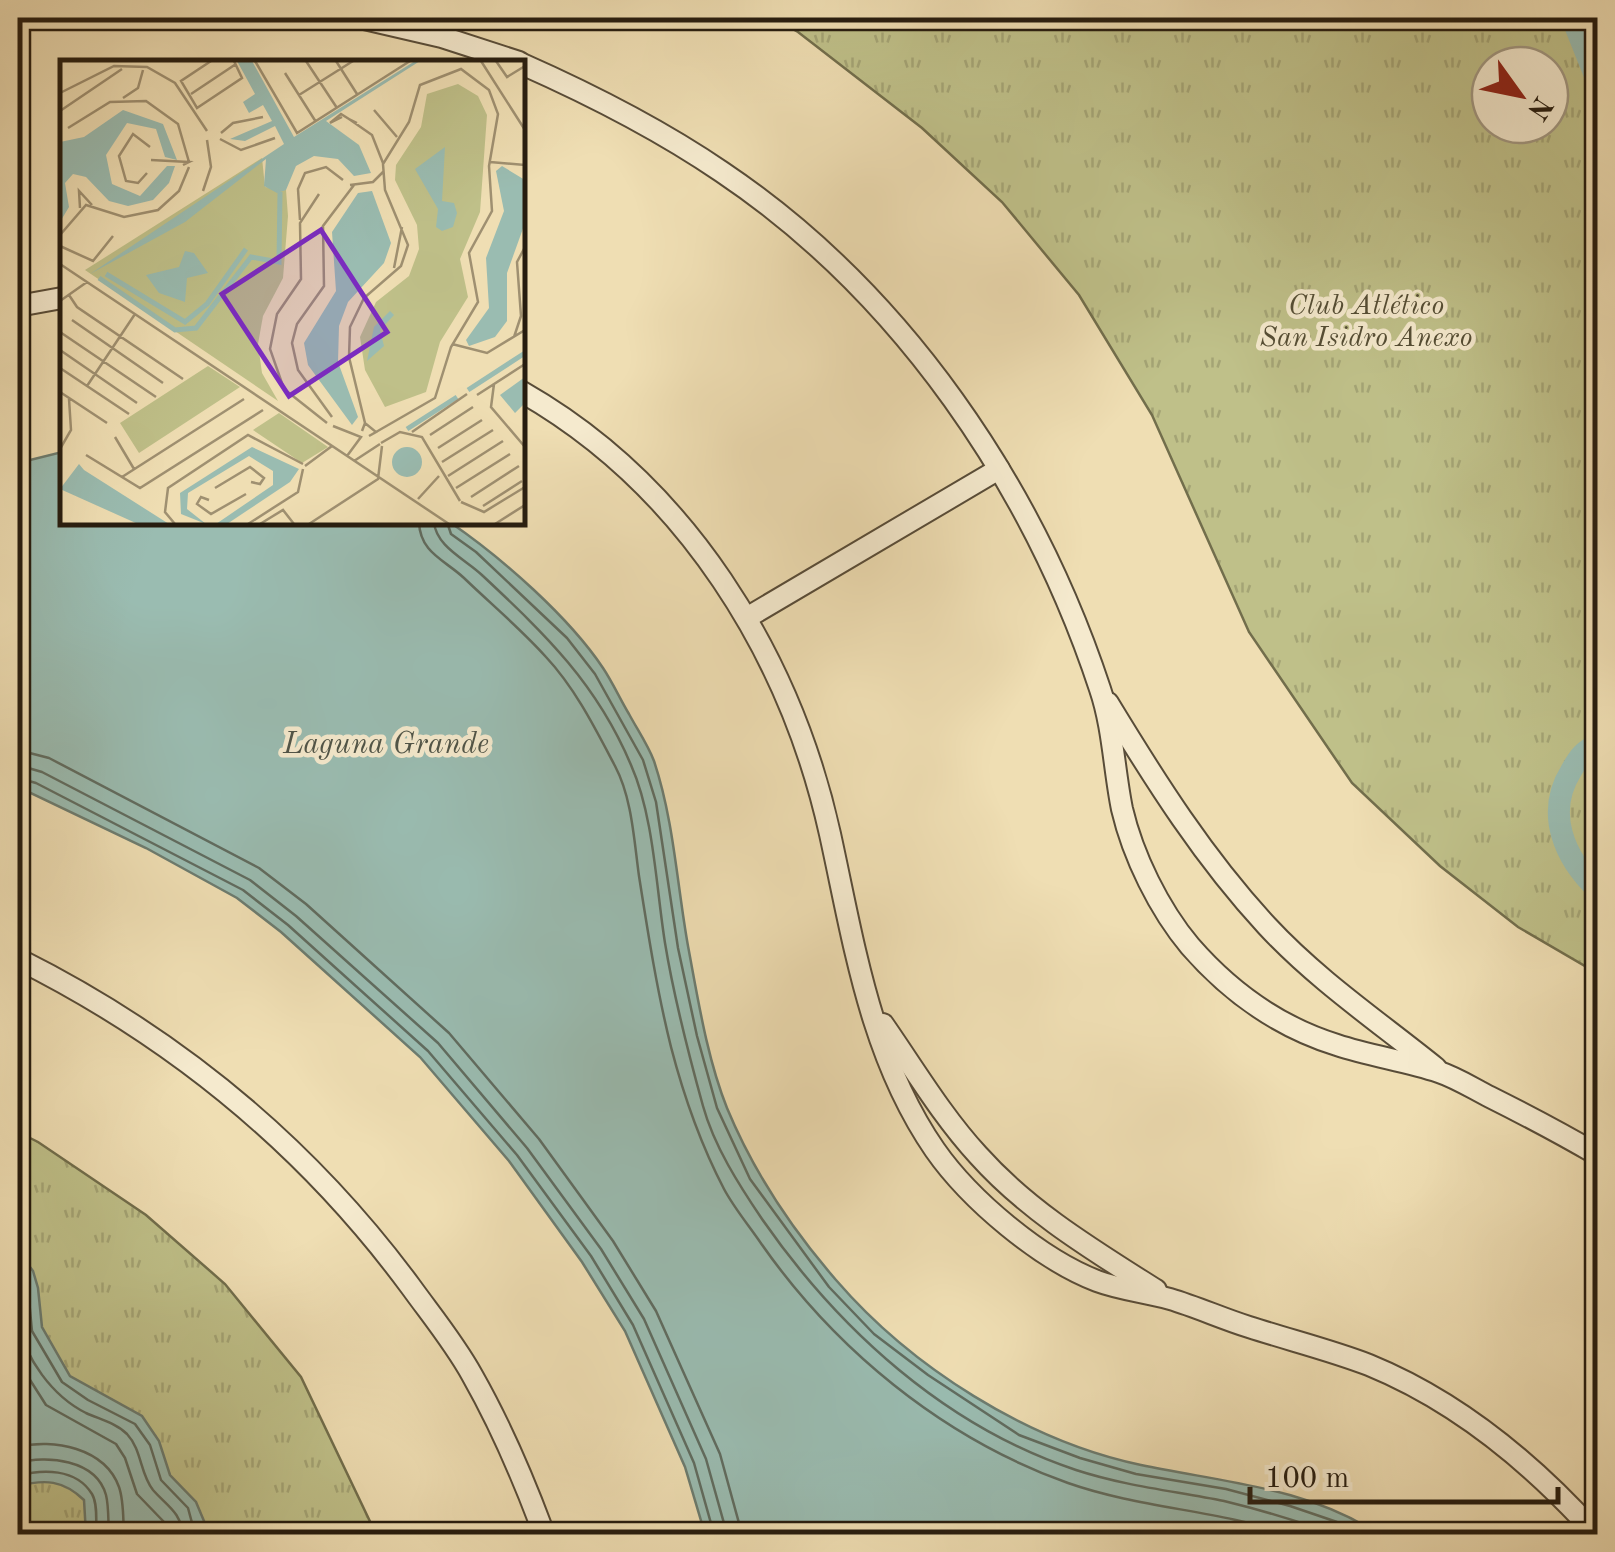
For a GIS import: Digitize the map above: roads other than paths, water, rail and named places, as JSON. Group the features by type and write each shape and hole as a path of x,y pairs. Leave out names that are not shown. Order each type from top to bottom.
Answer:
{"street":[{"path":"360,18 442,37 512,60"},
{"path":"525,65 656,130 726,174 850,278 883,312 938,381 1000,469 1054,574 1102,693 1193,837 1267,926 1310,968 1442,1073 1598,1155"},
{"path":"18,306 60,298"},
{"path":"525,394 610,455 659,502 705,554 748,618 791,706 814,767 845,916 888,1062 936,1151 970,1190 1048,1254 1093,1280 1170,1299 1333,1352 1412,1386 1505,1446 1560,1494 1596,1534"},
{"path":"748,618 1000,469"},
{"path":"1102,693 1123,813 1147,878 1187,943 1256,1006 1293,1028 1336,1045 1442,1073"},
{"path":"1123,813 1132,797 1141,792 1162,792"},
{"path":"18,958 118,1012 175,1052 274,1132 324,1180 394,1264 471,1371 544,1534"},
{"path":"871,1006 977,1154 1046,1217 1170,1299"},
{"path":"1336,1045 1359,1033 1363,1022 1360,1007"}],"water":[{"name":"Laguna Grande","path":"60,452 60,525 454,525 491,553 553,609 589,649 652,755 666,807 696,987 720,1089 761,1176 836,1280 899,1342 935,1370 1014,1419 1098,1454 1293,1496 1351,1518 1378,1534 705,1534 685,1467 625,1331 582,1262 509,1161 420,1057 281,932 237,898 146,848 18,787 18,463"},
{"path":"18,1251 33,1271 42,1327 70,1376 142,1416 159,1441 170,1475 196,1502 205,1534 86,1534 84,1500 69,1488 37,1482 18,1486"}],"waterway":[{"path":"1572,18 1598,83"},
{"path":"1598,744 1582,755 1571,771 1559,803 1559,819 1568,849 1598,890"}],"park label":[{"name":"Club Atlético San Isidro Anexo","path":"1366,323"}]}
